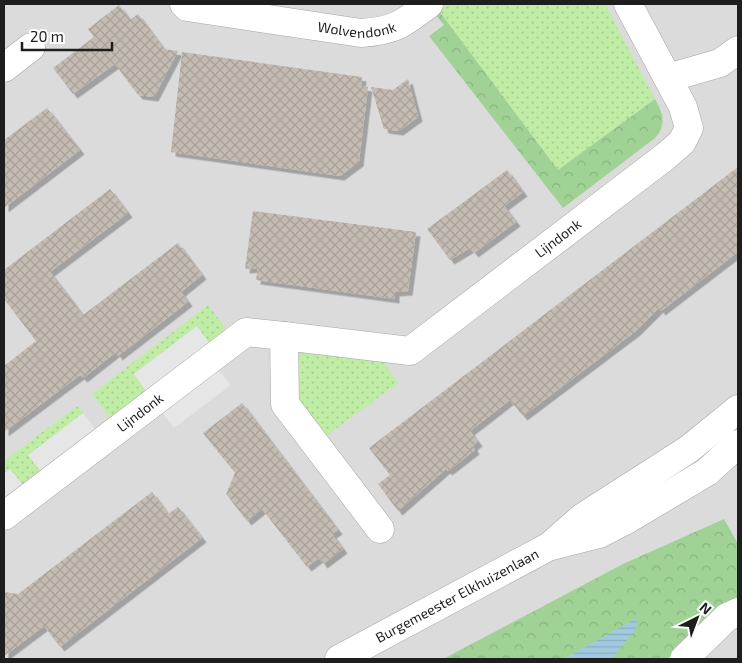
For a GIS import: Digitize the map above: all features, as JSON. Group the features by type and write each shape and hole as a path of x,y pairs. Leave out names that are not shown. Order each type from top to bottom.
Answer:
{"street":[{"name":"Wolvendonk","path":"184,4 187,8 278,12 361,34 380,32 399,26 429,4"},
{"name":"Lijndonk","path":"4,516 246,332 410,351 658,162 682,142 689,128 684,107 628,4"},
{"path":"4,68 30,48"},
{"path":"668,78 720,64 738,50"},
{"path":"284,336 284,404 380,529"},
{"name":"Burgemeester Elkhuizenlaan","path":"340,659 548,547 583,517 689,449 738,409"},
{"name":"Burgemeester Elkhuizenlaan","path":"548,547 599,534 628,519 707,472 738,444"},
{"path":"684,659 728,617 738,612"}],"shaded area":[{"path":"4,4 738,4 738,659 4,659"},
{"path":"197,326 209,343 146,391 134,374"},
{"path":"217,368 231,385 174,428 161,411"},
{"path":"83,413 95,429 41,472 28,455"},
{"path":"10,469 23,485 4,499 4,474"}],"green space":[{"path":"448,4 605,4 655,99 558,170 439,11"},
{"path":"439,11 558,170 655,99 662,114 662,124 659,133 563,208 429,36 444,25 435,14"},
{"path":"208,305 226,329 209,343 197,326 134,374 146,391 110,418 92,394"},
{"path":"306,349 381,359 398,383 325,437 296,396 296,357 299,352"},
{"path":"77,406 83,413 29,455 41,472 23,485 10,469 4,474 4,461"},
{"path":"724,519 738,544 738,606 733,610 724,602 667,659 611,659 635,629 636,619 564,659 443,659 623,564"}],"water":[{"path":"637,618 636,629 611,659 564,659"}],"building":[{"path":"119,5 130,20 138,14 164,49 178,51 154,97 138,95 115,64 73,94 53,68 94,37 88,29"},
{"path":"182,52 362,77 361,86 368,87 359,162 340,176 171,152"},
{"path":"408,79 418,117 399,131 384,129 371,87 393,90"},
{"path":"47,108 80,150 4,208 4,140"},
{"path":"738,167 738,252 661,311 659,308 636,331 523,416 510,400 470,431 478,442 473,446 475,450 448,471 446,469 398,511 378,484 390,475 369,448"},
{"path":"507,170 523,192 504,206 516,222 474,253 470,248 450,260 427,229"},
{"path":"110,189 128,213 50,272 83,315 178,243 202,275 181,292 188,302 118,356 116,352 83,378 80,375 4,432 4,366 36,341 4,299 4,270"},
{"path":"253,211 416,232 408,291 395,292 395,299 256,280 258,268 245,269"},
{"path":"242,403 338,530 332,534 343,549 323,564 319,558 307,567 262,509 247,521 226,494 235,473 203,433"},
{"path":"152,492 168,514 178,507 202,538 60,647 44,626 4,656 4,592 18,594"}]}
